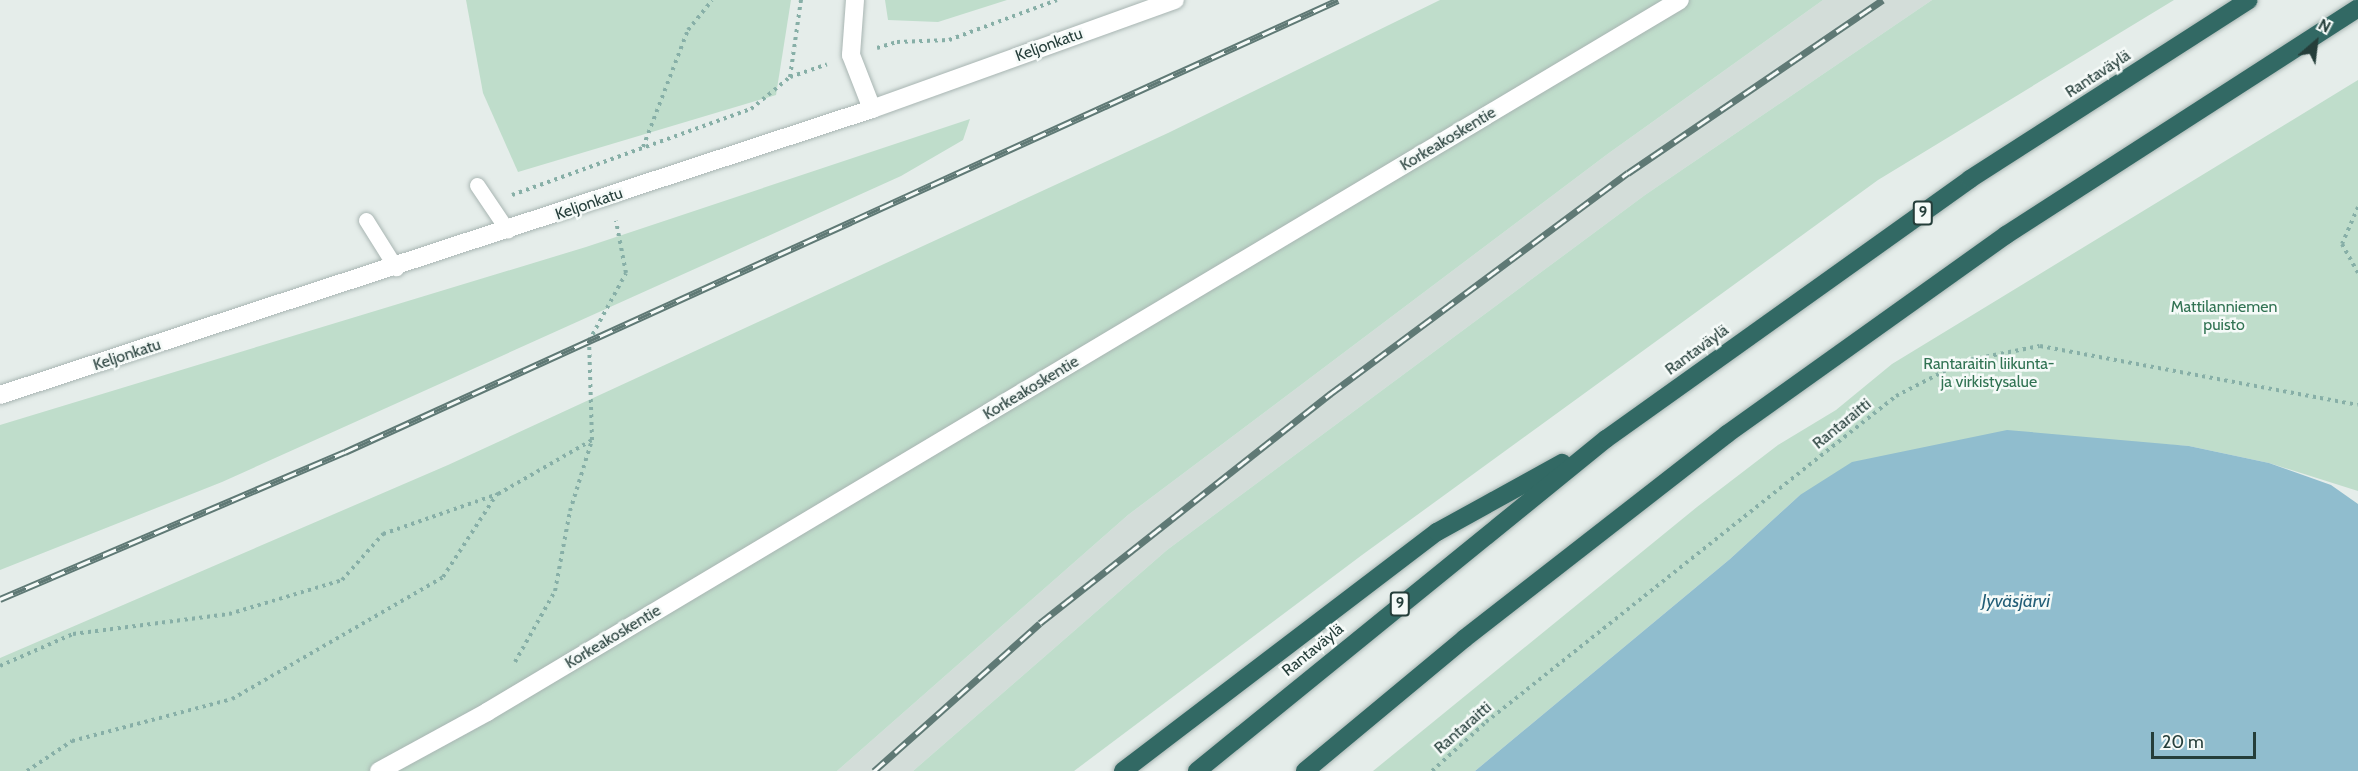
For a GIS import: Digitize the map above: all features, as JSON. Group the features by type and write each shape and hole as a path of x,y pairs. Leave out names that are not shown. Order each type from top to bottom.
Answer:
{"highway":[{"name":"Rantaväylä","path":"1197,771 1606,439 1970,179 2249,0"},
{"path":"1305,771 1465,638 1727,434 2006,235 2358,8"},
{"path":"1123,771 1437,532 1606,439"}],"street":[{"path":"855,0 850,55 872,109"},
{"name":"Keljonkatu","path":"0,395 396,268 872,109 1174,0"},
{"name":"Korkeakoskentie","path":"379,771 486,712 1680,0"}],"lane":[{"path":"477,185 492,203 508,231"},
{"path":"366,220 396,268"}],"path":[{"path":"642,148 688,30 712,0"},
{"path":"790,77 801,0"},
{"path":"492,203 751,109 790,77 850,55 897,42 949,40 1057,0"},
{"path":"509,672 555,591 570,511 592,440 589,341 626,273 612,196"},
{"path":"2358,207 2342,244 2358,273"},
{"name":"Rantaraitti","path":"1432,771 1486,723 1896,396 1964,361 2040,346 2358,405"},
{"path":"0,666 73,634 229,614 342,580 383,534 498,494 592,440"},
{"path":"27,771 72,741 232,699 443,577 498,494"}],"shaded area":[{"path":"1823,0 1932,0 1645,195 1167,550 913,771 837,771 1128,515 1609,153"}],"green space":[{"path":"466,0 791,0 776,95 518,172 483,93"},
{"path":"885,0 1007,0 938,22 888,20"},
{"path":"1440,0 1823,0 1609,153 1128,515 837,771 0,771 0,658 448,465 1168,133"},
{"path":"1932,0 2174,0 1878,180 1362,555 1074,771 913,771 1167,550 1645,195"},
{"path":"2358,80 2358,491 2269,463 2189,446 2124,442 1800,495 1730,559 1475,771 1373,771 1697,507 1778,445 1836,410 1892,364"},
{"path":"970,119 963,140 901,176 222,482 0,570 0,425 586,247"}],"water":[{"name":"Jyväsjärvi","path":"2007,430 2189,446 2269,463 2331,485 2358,504 2358,771 1475,771 1730,559 1800,495 1852,462"}],"railway":[{"path":"0,599 345,452 1338,0"},
{"path":"874,771 1040,623 1330,394 1628,173 1883,0"}],"park label":[{"name":"Mattilanniemen puisto","path":"2224,316"},
{"name":"Rantaraitin liikunta- ja virkistysalue","path":"1989,373"}]}
